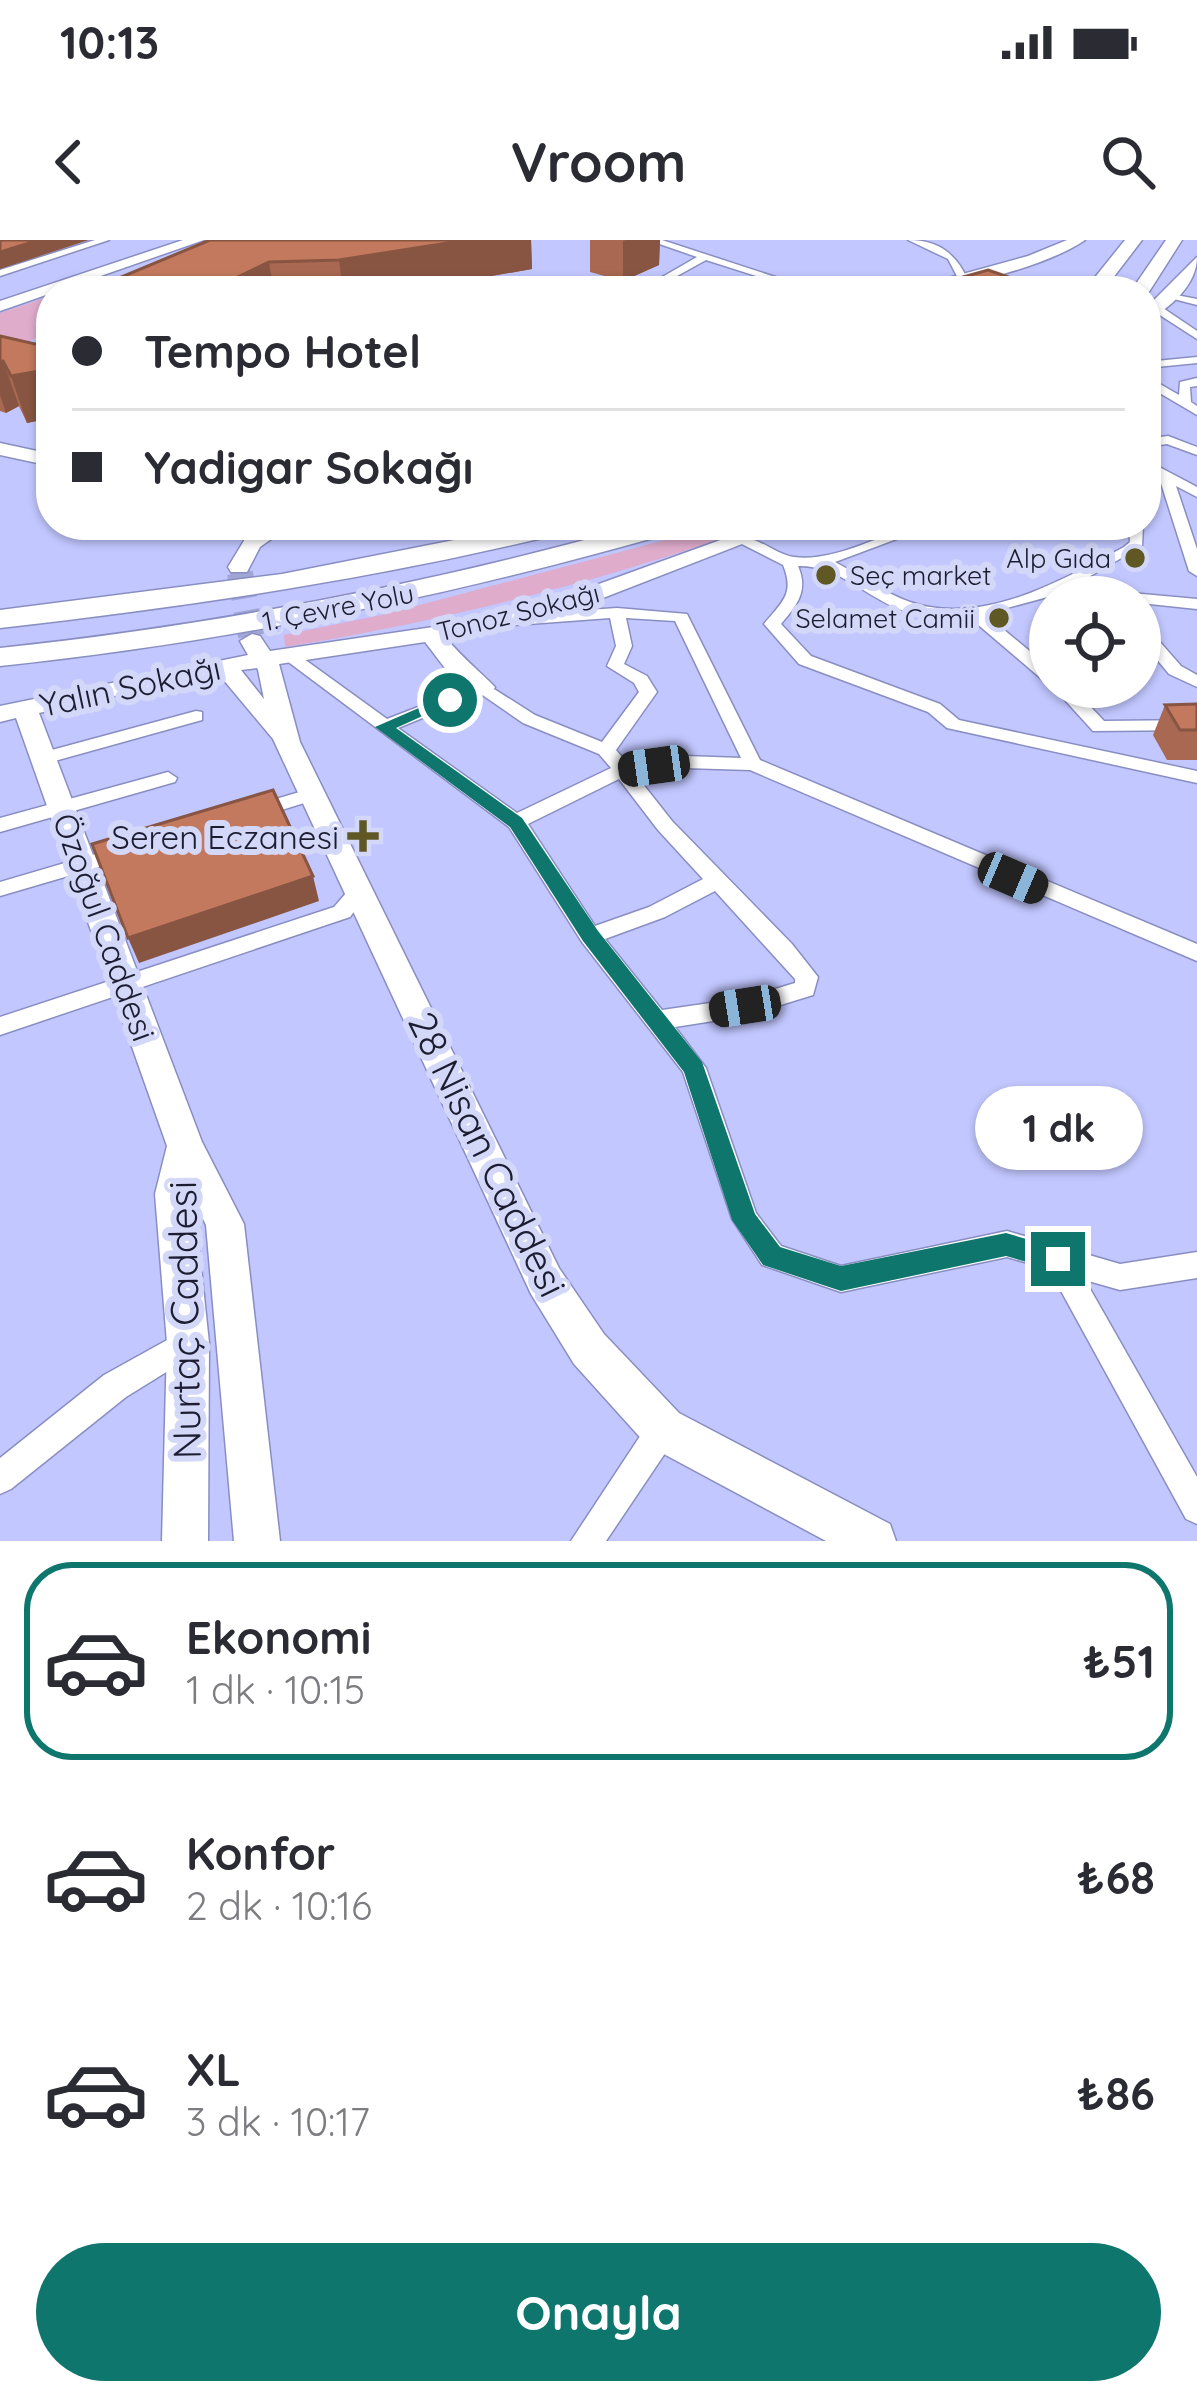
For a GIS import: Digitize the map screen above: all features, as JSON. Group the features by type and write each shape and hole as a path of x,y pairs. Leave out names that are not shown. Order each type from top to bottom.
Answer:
{"highway":[{"path":"1106,276 1134,240"},
{"path":"1150,276 1174,240"},
{"path":"0,602 297,565 421,540"},
{"name":"1. Çevre Yolu","path":"0,619 301,579 490,540"},
{"name":"1. Çevre Yolu","path":"0,660 394,598 612,540"}],"main road":[{"path":"58,276 167,240"},
{"path":"90,276 197,240"},
{"path":"969,276 1033,259 1078,240"},
{"path":"1170,296 1197,250"},
{"path":"1161,304 1197,261"},
{"path":"0,295 36,283"},
{"path":"0,306 36,294"},
{"path":"0,449 36,457"},
{"path":"237,540 239,567 256,540"},
{"name":"Tonoz Sokağı","path":"267,651 438,633 488,622 582,598 741,540"},
{"path":"438,633 468,679 483,687"},
{"name":"Yalın Sokağı","path":"13,711 267,651"},
{"name":"28 Nisan Caddesi","path":"267,651 287,742 544,1281 589,1349 663,1429 872,1541"},
{"path":"207,668 230,673 287,742"},
{"name":"Özoğul Caddesi","path":"13,711 44,758 185,1146"},
{"name":"Nurtaç Caddesi","path":"185,1146 174,1194 188,1343 185,1541"},
{"name":"Nurtaç Caddesi","path":"185,1146 225,1224 257,1541"}],"street":[{"path":"0,273 104,240"},
{"path":"653,240 764,276"},
{"path":"913,240 952,257 961,276"},
{"path":"670,276 704,257"},
{"path":"1170,296 1197,299"},
{"path":"1161,317 1197,335"},
{"path":"1161,363 1197,359"},
{"path":"1191,407 1184,384 1197,382"},
{"path":"1161,390 1191,407"},
{"path":"1161,441 1197,451"},
{"path":"1161,473 1197,493"},
{"path":"1165,475 1197,572"},
{"path":"741,540 789,562 823,561 884,540"},
{"path":"1085,576 1129,550 1137,540"},
{"path":"823,561 902,605 939,614 973,612 1029,598"},
{"path":"789,562 797,581 792,601 772,623 805,660 934,708 953,724 1197,777"},
{"path":"1161,600 1197,604"},
{"path":"973,612 1029,659"},
{"path":"606,750 648,692 641,680 615,666 624,646 616,613"},
{"path":"488,622 675,614 684,620 754,764"},
{"path":"267,651 516,822 590,936 694,1068 745,1220 772,1256 841,1279 1006,1244 1120,1276 1197,1265"},
{"path":"1161,654 1174,670 1197,682"},
{"path":"383,727 483,687 529,718 606,750 652,817 714,882 774,934 807,976 805,989 745,1006 659,1020"},
{"path":"1081,708 1099,727 1197,725"},
{"path":"44,758 196,716"},
{"path":"516,822 622,770 686,762 754,764 1197,953"},
{"path":"0,825 168,778"},
{"path":"229,820 313,794"},
{"path":"0,889 146,846"},
{"path":"590,936 657,912 714,882"},
{"path":"0,1026 342,912 361,889"},
{"path":"1058,1259 1197,1508"},
{"path":"0,1478 116,1386 188,1343"},
{"path":"587,1541 663,1429"}],"shaded area":[{"path":"36,301 36,338 0,354 0,313"},
{"path":"665,540 719,540 504,602 285,647 284,635 386,614"}],"building":[{"path":"0,240 39,240 0,252"},
{"path":"210,240 467,240 339,260 269,262 240,276 124,276"},
{"path":"988,270 1006,276 967,276"},
{"path":"0,336 36,344 36,372 11,376 0,362"},
{"path":"1197,704 1197,730 1180,730 1165,705"},
{"path":"273,790 313,876 128,938 92,844"}],"tunnel":[{"path":"239,567 241,576"},
{"path":"240,573 252,641"}],"place":[{"name":"Alp Gıda","path":"1135,558"},
{"name":"Seç market","path":"826,575"},
{"name":"Selamet Camii","path":"999,618"},
{"name":"Seren Eczanesi","path":"363,836"}],"route":[{"path":"450,700 383,727 516,822 590,936 694,1068 745,1220 772,1256 841,1279 1006,1244 1058,1259"}]}
